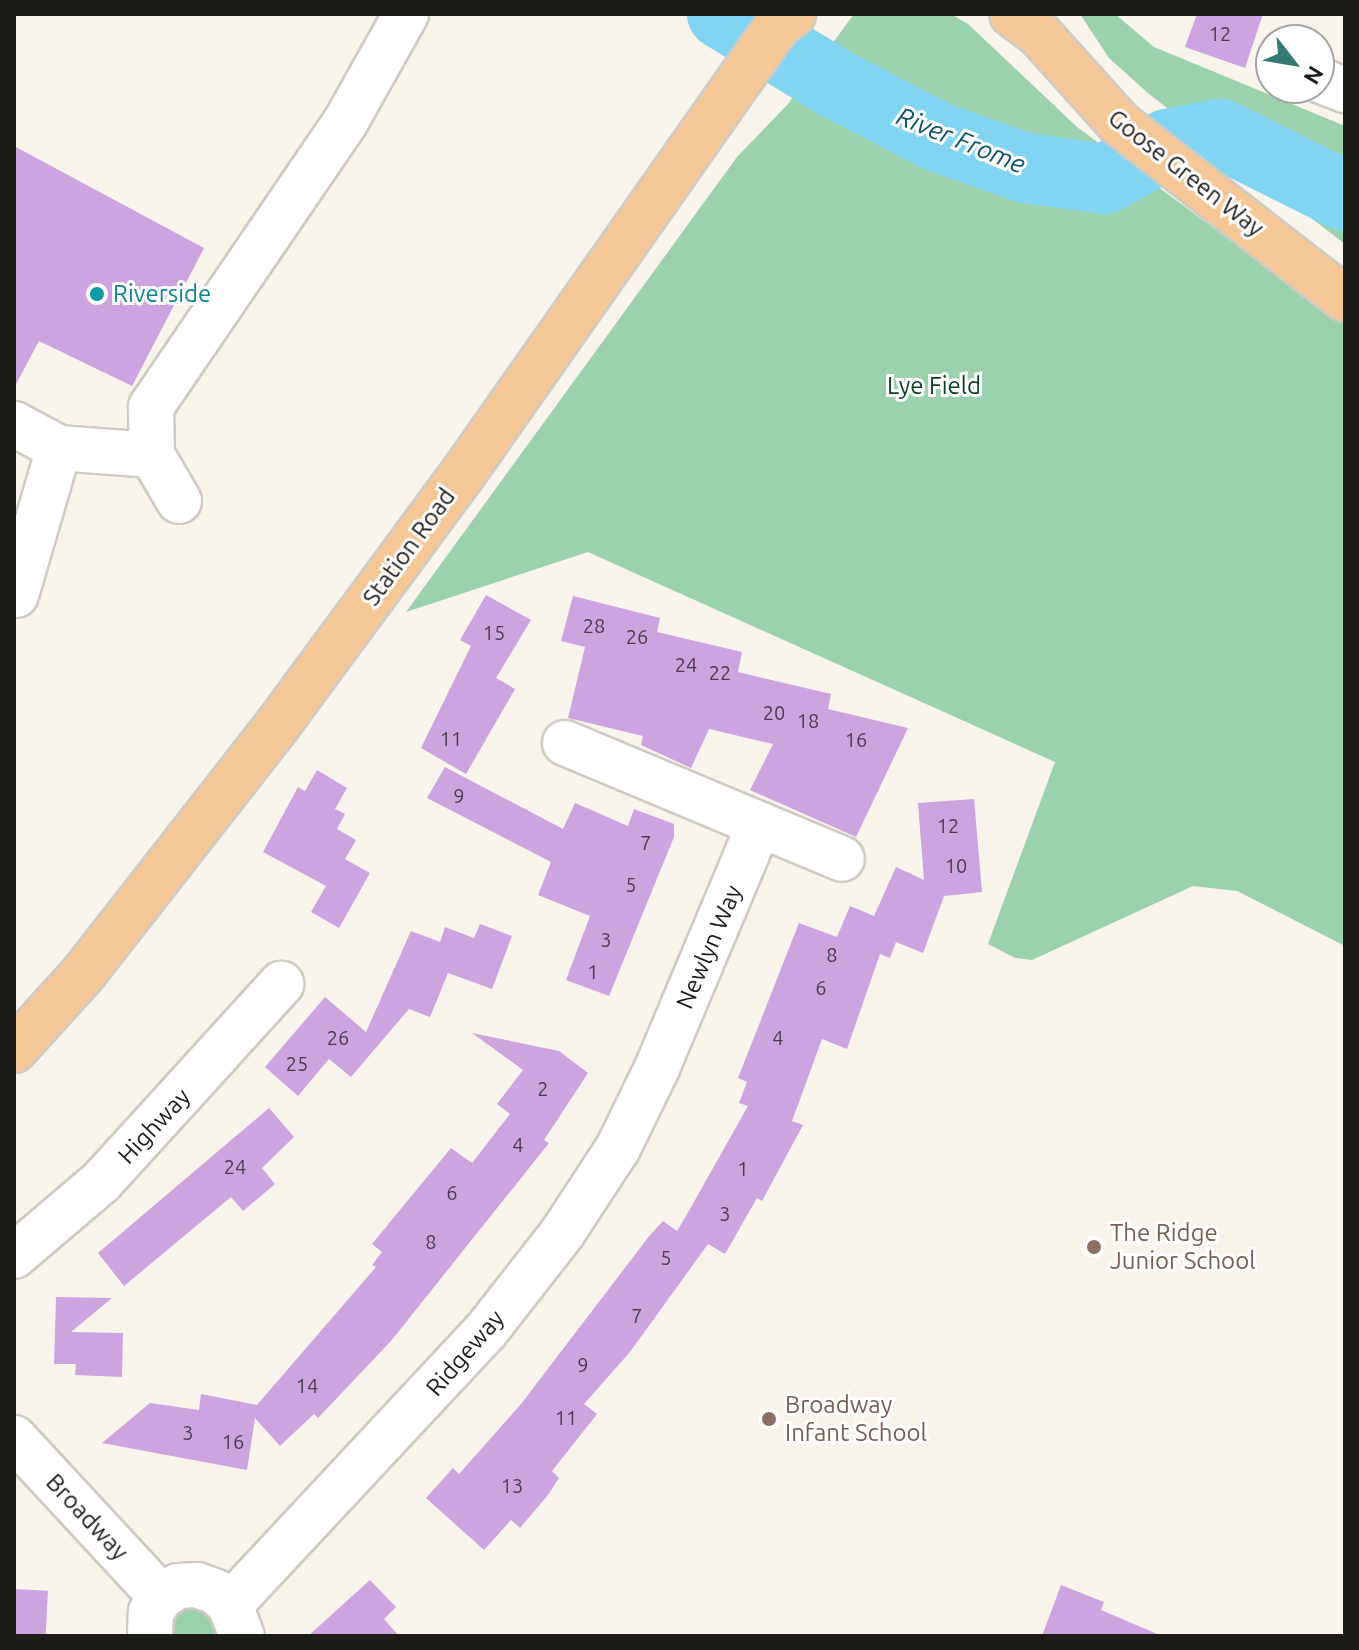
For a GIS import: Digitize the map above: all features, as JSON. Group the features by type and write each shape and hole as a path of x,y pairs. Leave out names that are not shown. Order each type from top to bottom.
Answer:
{"main road":[{"name":"Station Road","path":"14,1050 64,998 176,859 333,651 784,18"},
{"name":"Goose Green Way","path":"1029,21 1119,123 1345,299"}],"street":[{"path":"179,501 152,455 151,407 170,373 329,148 406,14"},
{"path":"14,424 59,448 152,455"},
{"path":"16,595 59,448"},
{"path":"565,743 842,859"},
{"name":"Newlyn Way","path":"657,1068 759,825"},
{"name":"Highway","path":"14,1256 101,1182 281,984"},
{"name":"Ridgeway","path":"236,1620 485,1332 563,1232 610,1160 657,1068"},
{"name":"Broadway","path":"14,1438 155,1616"},
{"path":"155,1616 178,1586 197,1585 216,1592 236,1620"}],"green space":[{"name":"Lye Field","path":"854,14 951,14 968,24 1077,127 1345,325 1345,946 1237,891 1193,886 1032,960 1015,958 988,944 1055,762 588,552 406,612 737,157 788,104"},
{"path":"1080,14 1115,14 1154,47 1255,89 1255,104 1292,104 1345,126 1345,244 1149,94 1109,58"},
{"path":"198,1601 227,1636 166,1636 174,1607"}],"building":[{"path":"1197,14 1263,14 1260,24 1255,24 1255,38 1245,68 1185,47"},
{"name":"Riverside","path":"14,146 204,248 132,386 39,341 14,388"},
{"path":"486,595 531,620 496,678 515,689 466,774 421,748 471,646 460,640"},
{"path":"573,596 660,618 657,632 742,652 738,672 831,694 828,709 908,728 856,837 750,790 773,744 709,729 691,768 641,745 643,736 568,718 585,647 561,641"},
{"path":"445,767 563,829 575,803 628,826 634,809 674,824 674,837 609,996 566,980 590,916 538,895 551,862 427,798"},
{"path":"317,770 347,788 335,809 345,814 337,829 356,840 345,859 370,873 339,928 311,912 326,886 263,852 298,787 305,791"},
{"path":"974,799 982,892 944,896 923,953 896,942 890,958 880,954 847,1049 822,1039 792,1121 803,1125 762,1201 757,1198 725,1254 708,1244 630,1352 584,1404 597,1414 552,1471 559,1478 548,1495 520,1528 511,1520 484,1550 426,1498 453,1468 459,1474 521,1404 663,1221 677,1231 748,1106 739,1103 747,1082 738,1078 799,923 837,937 850,906 874,916 896,867 924,880 918,803"},
{"path":"480,924 512,936 492,989 448,973 430,1017 409,1009 351,1077 329,1059 298,1096 265,1067 325,997 366,1032 411,931 440,942 445,927 474,938"},
{"path":"472,1033 559,1051 588,1073 544,1140 549,1143 391,1341 318,1418 314,1414 280,1446 255,1418 247,1470 102,1443 150,1403 199,1410 201,1394 257,1405 376,1267 372,1265 382,1252 372,1244 451,1148 472,1163 510,1114 497,1104 523,1070"},
{"path":"269,1108 294,1137 262,1168 275,1184 243,1211 231,1197 124,1286 98,1253"},
{"path":"56,1297 112,1298 71,1332 123,1333 122,1377 75,1375 76,1364 54,1364"},
{"path":"370,1580 396,1607 384,1619 399,1636 308,1636"},
{"path":"1061,1585 1104,1602 1101,1610 1162,1636 1042,1636"},
{"path":"14,1589 48,1591 46,1636 14,1636"}],"waterway":[{"name":"River Frome","path":"722,14 838,85 938,137 1025,168 1105,179 1167,144 1221,134 1345,196"}],"place":[{"name":"Riverside","path":"97,294"},
{"name":"The Ridge Junior School","path":"1094,1247"},
{"name":"Broadway Infant School","path":"769,1419"}]}
